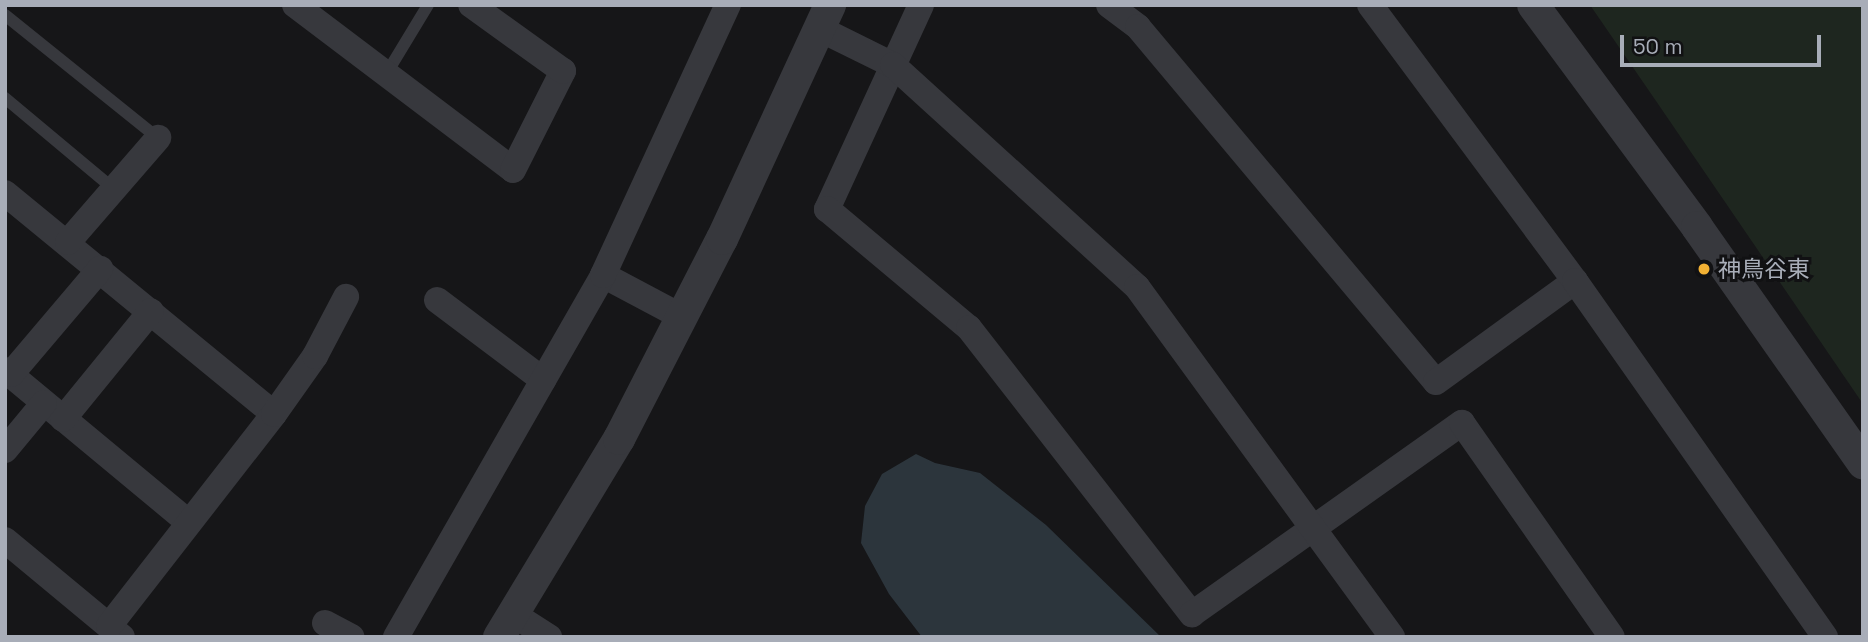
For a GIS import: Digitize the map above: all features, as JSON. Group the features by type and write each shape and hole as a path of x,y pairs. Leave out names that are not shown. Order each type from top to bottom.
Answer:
{"street":[{"path":"295,5 385,76 513,170 563,71 471,5"},
{"path":"396,637 603,275 728,5"},
{"path":"921,5 827,209 969,328 1192,614 1315,531 1462,423 1612,637"},
{"path":"1109,5 1138,27 1436,382 1575,281"},
{"path":"1370,5 1575,281 1825,637"},
{"path":"1533,5 1697,227 1863,463"},
{"path":"549,637 506,625 619,439 682,317 825,17 893,65 1137,287 1392,637"},
{"path":"68,242 158,138"},
{"path":"5,193 68,242 274,414"},
{"path":"100,269 8,372 189,523"},
{"path":"603,275 682,317"},
{"path":"5,540 116,632 189,523 274,414 315,356 346,297"},
{"path":"436,300 543,380"},
{"path":"5,450 54,411 151,311"},
{"path":"326,622 351,637"}],"lane":[{"path":"385,76 428,5"},
{"path":"5,15 158,138"},
{"path":"5,98 114,190"}],"shaded area":[{"path":"1590,5 1863,5 1863,404 1656,101"},
{"path":"916,454 935,463 980,473 1046,525 1161,637 922,637 889,594 861,543 865,506 882,474"}],"place":[{"name":"神鳥谷東","path":"1704,269"}]}
